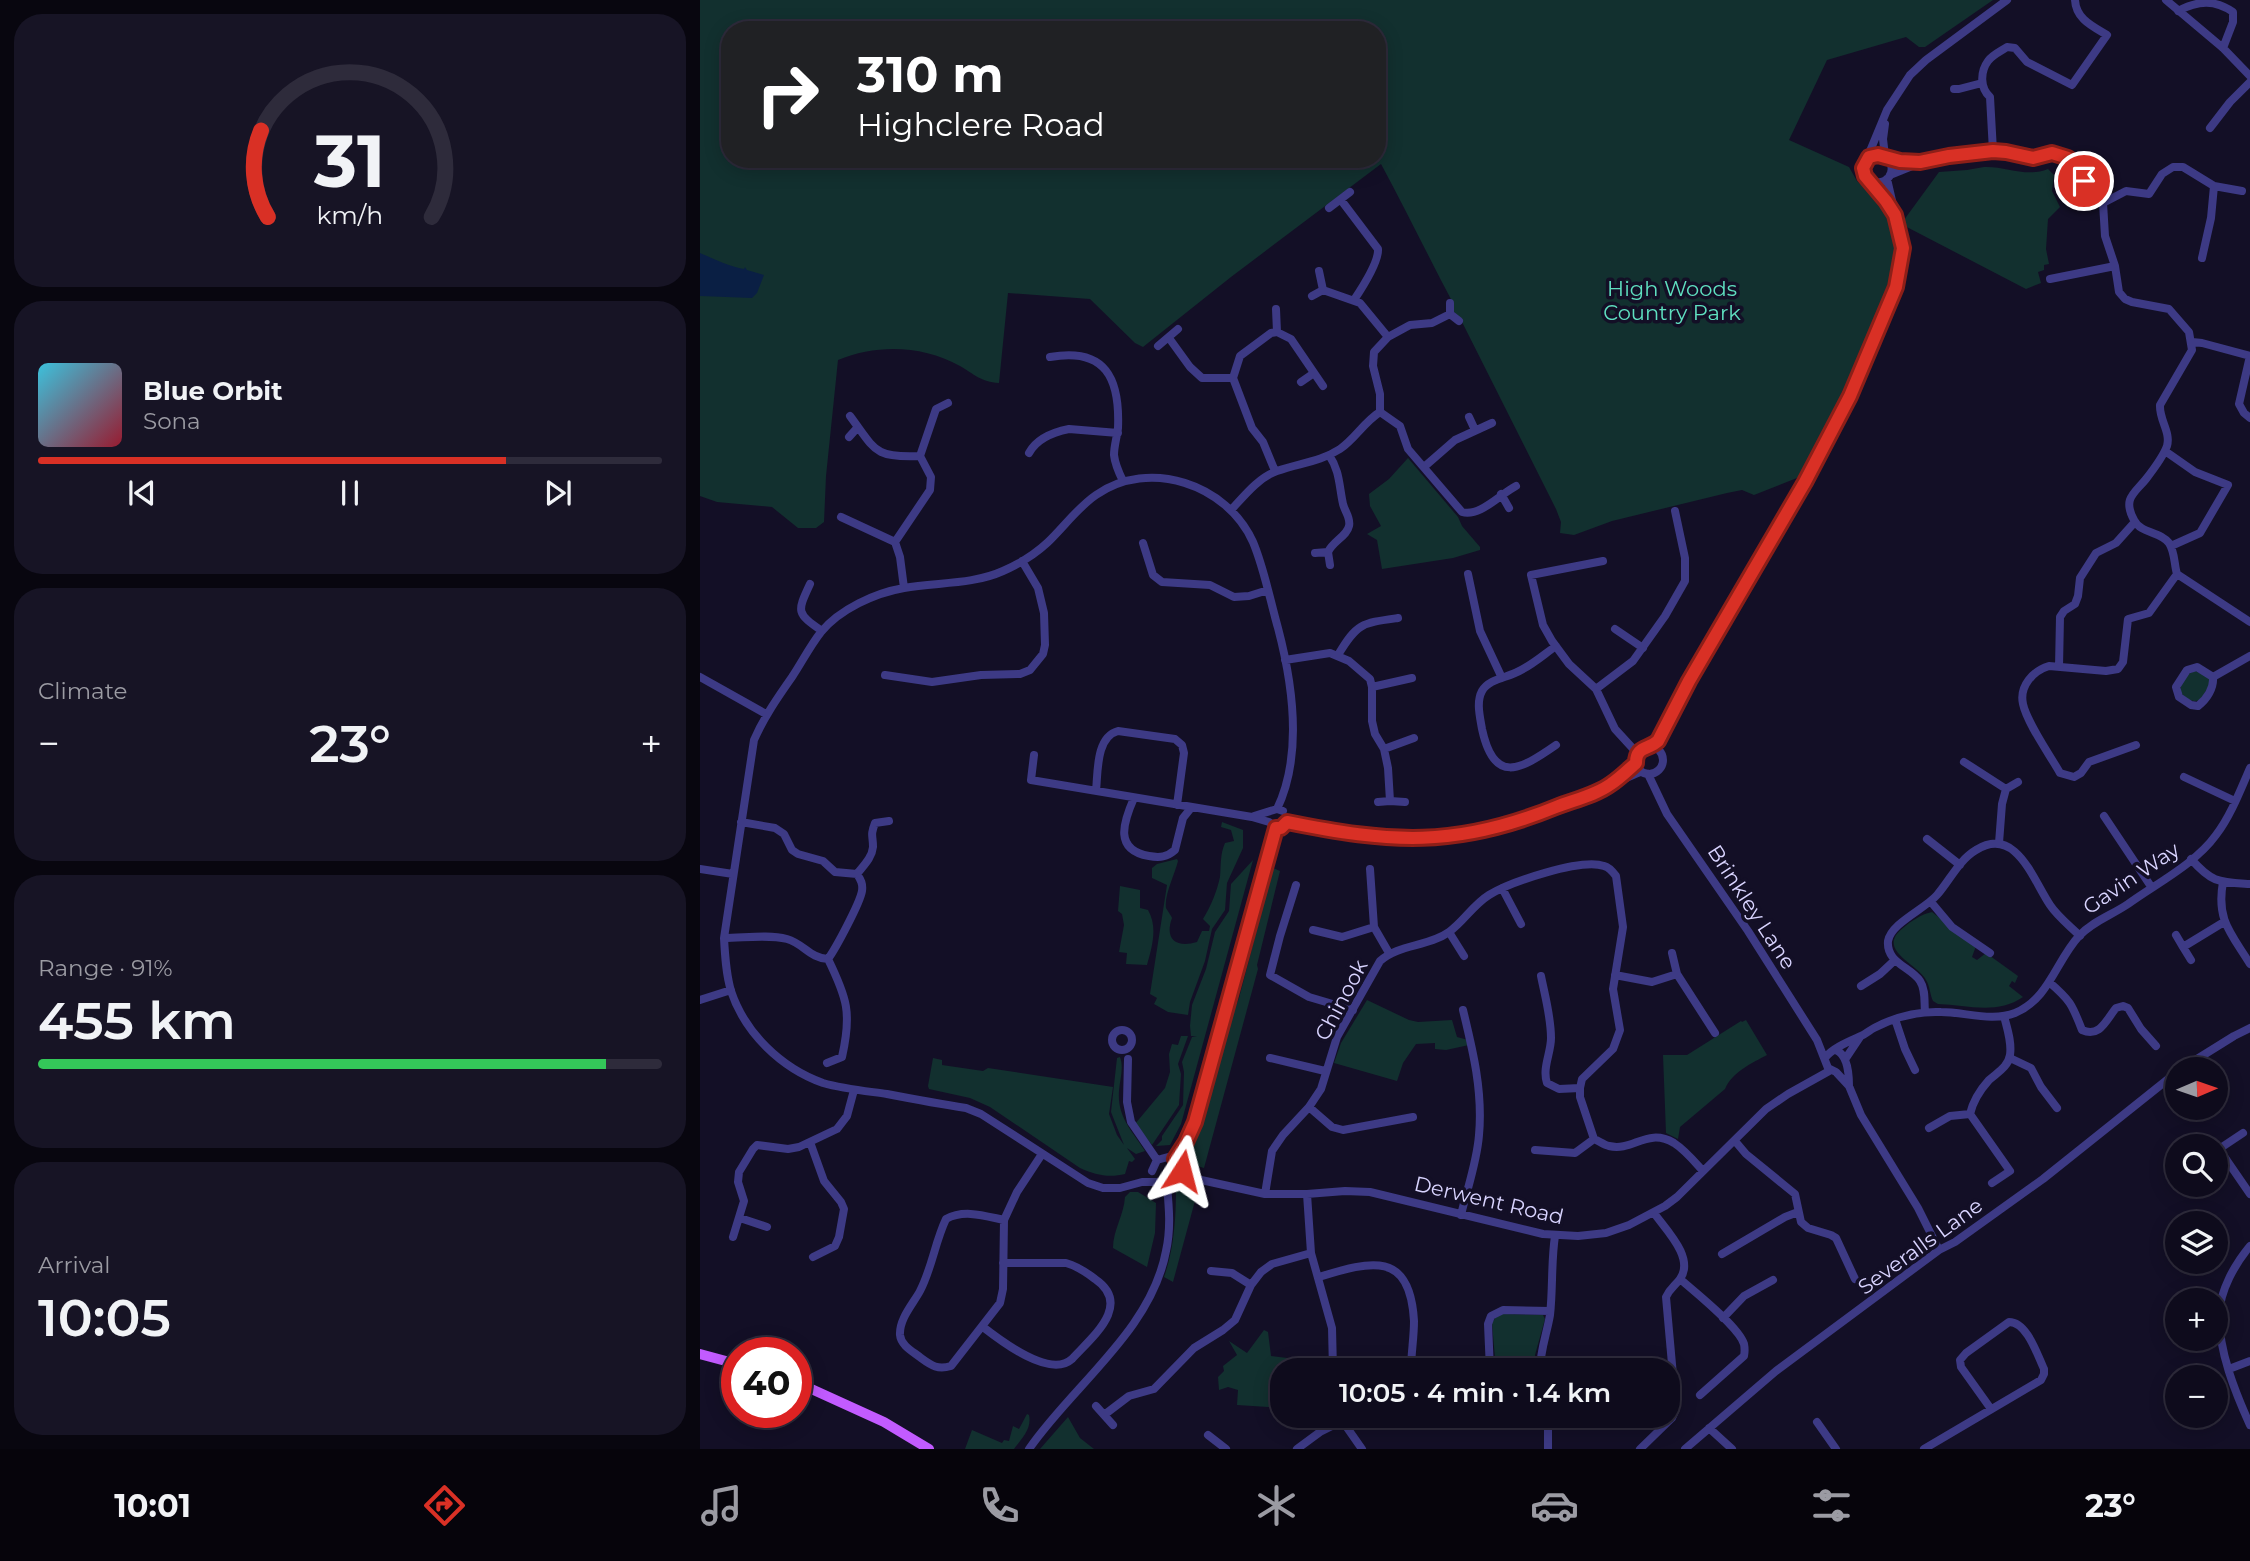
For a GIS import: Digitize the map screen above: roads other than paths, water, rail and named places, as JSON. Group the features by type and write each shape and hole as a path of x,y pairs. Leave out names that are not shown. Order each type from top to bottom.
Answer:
{"main road":[{"path":"700,1354 721,1360"},
{"path":"812,1389 884,1422 929,1449"}],"street":[{"path":"1895,215 1864,173 1864,163 1869,157 1887,110 1910,75 1926,60 2007,0"},
{"path":"1993,151 1990,97 1984,92 1982,83 1989,60 2007,47 2015,48 2027,62 2071,85 2107,35 2080,17 2075,10 2074,0"},
{"path":"2166,0 2223,48 2250,76"},
{"path":"2178,11 2190,4 2221,1 2233,12 2233,22 2223,48"},
{"path":"2210,128 2250,82"},
{"path":"1954,89 1982,83"},
{"path":"1610,785 1648,747 1658,741 1805,482 1850,396 1896,287 1903,248 1889,177 1891,166 1886,158 1883,139 1887,110"},
{"path":"1869,157 1878,155 1906,162 1920,162 1993,151 2033,158 2052,153 2061,154 2075,164 2084,181 2103,203 2105,236 2115,266 2119,292 2132,302 2169,309 2189,332 2192,342 2192,350 2160,405 2159,413 2168,435 2165,451 2145,481 2135,488 2129,500 2134,523 2166,540 2171,546 2177,574 2250,622"},
{"path":"1872,182 1878,183 1920,162"},
{"path":"2103,203 2126,191 2149,194 2162,174 2173,167 2183,167 2214,186 2242,191"},
{"path":"2202,258 2211,218 2214,186"},
{"path":"1329,208 1350,192"},
{"path":"1341,200 1378,249 1375,263 1354,300"},
{"path":"2054,275 2062,278 2115,266"},
{"path":"1319,271 1323,290"},
{"path":"1312,296 1323,290 1360,303 1388,337"},
{"path":"1450,303 1450,314"},
{"path":"1276,309 1277,331"},
{"path":"1380,412 1380,394 1372,359 1374,352 1388,337 1410,325 1432,323 1450,314"},
{"path":"1450,314 1459,321"},
{"path":"1157,346 1178,329"},
{"path":"1277,331 1291,340 1323,386"},
{"path":"1275,471 1263,442 1252,428 1233,378 1240,356 1277,331"},
{"path":"1168,338 1202,378 1233,378"},
{"path":"2192,342 2250,356 2239,404 2250,418"},
{"path":"1051,357 1068,354 1083,356 1105,369 1114,382 1118,433 1114,456 1123,481"},
{"path":"1301,382 1314,373"},
{"path":"895,542 930,490 931,477 920,456 933,406 948,402"},
{"path":"1231,510 1251,489 1275,471 1329,455 1348,443 1365,423 1380,412"},
{"path":"1380,412 1400,426 1408,449 1462,512 1475,513 1516,486"},
{"path":"850,416 883,455 920,456"},
{"path":"1469,417 1475,430"},
{"path":"1424,467 1455,440 1492,422"},
{"path":"849,437 858,427"},
{"path":"1029,453 1037,440 1069,429 1118,433"},
{"path":"2165,451 2195,472 2228,485 2200,533 2171,546"},
{"path":"1329,455 1340,479 1344,509 1349,519 1346,533 1333,542 1328,552 1330,565"},
{"path":"1154,1176 1120,1188 1103,1188 1088,1184 990,1119 966,1108 854,1090 825,1083 793,1069 748,1025 731,990 725,963 724,938 754,740 766,715 822,631 843,613 888,591 984,577 1001,572 1022,561 1049,541 1100,492 1123,481 1145,478 1177,480 1207,492 1231,510 1253,542 1268,590 1292,711 1291,761 1284,794 1275,817 1195,1122 1175,1159"},
{"path":"1501,494 1508,508"},
{"path":"1596,690 1633,661 1685,581 1685,558 1675,511"},
{"path":"841,517 854,526 895,542"},
{"path":"2059,667 2060,617 2075,604 2084,570 2096,553 2116,543 2134,523"},
{"path":"895,542 904,588"},
{"path":"1143,543 1153,575 1162,582 1210,585 1234,597 1268,590"},
{"path":"1315,553 1328,552"},
{"path":"885,675 932,682 981,675 1020,674 1030,670 1043,654 1044,614 1038,589 1022,561"},
{"path":"1603,561 1531,575 1543,625 1569,664 1596,690 1609,720 1648,773"},
{"path":"1468,574 1480,631 1502,678"},
{"path":"2136,745 2089,762 2081,773 2074,777 2060,773 2023,704 2024,690 2031,677 2040,669 2049,666 2106,671 2119,669 2123,662 2128,619 2149,613 2177,574"},
{"path":"810,584 800,611 803,618 822,631"},
{"path":"1383,609 1385,620"},
{"path":"1338,655 1355,629 1398,618"},
{"path":"1615,629 1643,648"},
{"path":"1556,646 1524,668 1488,685 1482,692 1479,705 1488,752 1496,761 1507,767 1528,764 1556,745"},
{"path":"1284,660 1320,653 1338,655 1359,668 1370,679 1372,721 1375,734 1384,749 1390,801"},
{"path":"2213,677 2250,656"},
{"path":"2197,667 2213,677 2214,684 2198,706 2179,697 2176,687 2187,670 2197,667"},
{"path":"700,677 766,715"},
{"path":"1372,687 1412,678"},
{"path":"1275,817 1281,828 1287,822 1382,838 1417,839 1480,832 1534,816 1610,785 1648,773 1663,762 1661,752 1664,728"},
{"path":"1096,791 1102,749 1105,738 1111,733 1118,731 1175,739 1182,745 1184,753 1177,805"},
{"path":"1384,749 1414,738"},
{"path":"1626,741 1661,752"},
{"path":"1034,755 1031,780 1191,808 1252,817 1275,817"},
{"path":"1964,762 2006,789"},
{"name":"Gavin Way","path":"1834,1050 1895,1019 1941,1012 2004,1016 2036,1001 2080,936 2100,919 2152,888 2191,859 2215,836 2250,768"},
{"name":"Brinkley Lane","path":"1648,773 1667,814 1748,931 1817,1040 1829,1066 1849,1086"},
{"path":"2184,777 2235,801"},
{"path":"1999,843 2006,789 2018,782"},
{"path":"1134,798 1127,817 1124,838 1133,853 1147,856 1164,857 1175,850 1183,818 1191,808"},
{"path":"1378,802 1405,802"},
{"path":"2104,816 2152,888"},
{"path":"858,874 870,858 873,848 871,835 875,823 889,821"},
{"path":"741,822 775,828 784,834 792,850 798,855 822,861 835,872 858,874"},
{"path":"1927,839 1960,864"},
{"path":"1925,1013 1923,986 1919,979 1895,960 1888,947 1891,932 1931,902 1960,864 1985,845 1999,843 2014,850 2051,907 2080,936"},
{"path":"2191,859 2206,876 2223,882 2250,884"},
{"name":"Chinook","path":"1265,1195 1272,1151 1321,1089 1337,1037 1380,961 1389,953 1449,932 1475,905 1502,888 1563,869 1589,864 1603,865 1616,876 1622,912 1623,927 1613,989 1620,1030 1613,1049 1582,1079 1580,1088"},
{"path":"700,869 733,874"},
{"path":"1370,869 1374,927 1389,953"},
{"path":"828,959 861,895 862,882 858,874"},
{"path":"2223,882 2220,908 2224,922 2250,964"},
{"path":"1296,885 1270,975 1309,997 1353,1010"},
{"path":"1502,888 1521,925"},
{"path":"1931,902 1952,927 1990,953"},
{"path":"2183,947 2224,922"},
{"path":"1312,930 1342,937 1374,927"},
{"path":"1449,932 1464,956"},
{"path":"2176,935 2191,960"},
{"path":"724,938 786,939 796,942 812,956 828,959"},
{"path":"1672,953 1677,974 1715,1032"},
{"path":"827,1063 842,1057 848,1012 828,959"},
{"path":"1861,986 1895,960"},
{"path":"1615,975 1652,982 1677,974"},
{"path":"1541,976 1551,1032 1549,1057 1544,1071 1547,1083 1559,1089 1580,1088 1580,1097 1594,1139 1609,1146 1621,1147 1644,1138 1658,1137 1672,1141 1703,1171"},
{"path":"2049,982 2068,997 2081,1030 2093,1032 2100,1029 2116,1007 2123,1006 2128,1008 2141,1030 2157,1046"},
{"path":"700,1000 731,990"},
{"path":"1461,1215 1477,1151 1480,1104 1480,1088 1463,1010"},
{"path":"1992,1183 2010,1171 1970,1114 1973,1101 1989,1081 2004,1069 2010,1058 2004,1016"},
{"path":"1895,1019 1914,1070"},
{"name":"Severalls Lane","path":"2201,1057 2250,1028"},
{"path":"1829,1066 1845,1062 1860,1037"},
{"name":"Brinkley Lane","path":"1817,1040 1842,1052 1849,1086 1861,1115 1918,1208 1939,1250"},
{"path":"1829,1066 1834,1050"},
{"path":"1128,1052 1127,1102 1131,1122 1154,1156 1154,1176"},
{"path":"1270,1058 1325,1071"},
{"path":"2010,1058 2031,1068 2057,1108"},
{"name":"Derwent Road","path":"1180,1175 1265,1195 1370,1192 1555,1236 1606,1233 1629,1226 1677,1197 1766,1109 1829,1066"},
{"name":"Severalls Lane","path":"1685,1449 1776,1371 1939,1250 1955,1242 2051,1174 2165,1081"},
{"path":"733,1237 744,1201 738,1182 739,1172 752,1149 757,1145 788,1149 837,1129 843,1124 854,1090"},
{"path":"1309,1107 1332,1127 1343,1130 1413,1117"},
{"path":"1929,1128 1950,1116 1970,1114"},
{"path":"2228,1143 2243,1133"},
{"path":"1535,1150 1575,1153 1594,1139"},
{"path":"1735,1141 1746,1154 1795,1194 1801,1222 1808,1228 1836,1238 1855,1279"},
{"path":"810,1142 824,1181 844,1209 835,1246 813,1257"},
{"path":"1004,1220 967,1213 946,1219 931,1265 900,1332 901,1340 906,1346 931,1366 951,1366 1000,1304 1003,1289 1004,1220 1017,1192 1042,1154"},
{"path":"1154,1156 1175,1159"},
{"path":"1167,1186 1180,1175 1175,1159"},
{"path":"2228,1165 2250,1194"},
{"path":"1029,1448 1116,1346 1139,1316 1157,1283 1167,1251 1170,1216 1167,1186 1154,1176"},
{"path":"1307,1194 1311,1253 1332,1328 1333,1358"},
{"path":"1722,1254 1798,1212"},
{"path":"1640,1449 1672,1418 1676,1409 1667,1297 1670,1289 1680,1279 1685,1266 1681,1251 1654,1213"},
{"path":"740,1218 767,1227"},
{"path":"1541,1358 1550,1311 1555,1236"},
{"path":"2250,1246 2231,1273 2219,1313 2222,1342 2229,1369 2250,1425"},
{"path":"1104,1415 1129,1396 1154,1389 1194,1348 1223,1331 1235,1320 1251,1284 1261,1272 1272,1264 1311,1253"},
{"path":"983,1327 1016,1352 1058,1365 1068,1363 1072,1359 1104,1324 1110,1313 1111,1296 1107,1287 1075,1266 1066,1263 1003,1264"},
{"path":"1318,1277 1346,1269 1377,1265 1385,1265 1398,1272 1408,1287 1413,1315 1411,1358"},
{"path":"1211,1271 1232,1273 1251,1284"},
{"path":"1680,1279 1723,1318 1745,1347 1744,1356 1700,1395"},
{"path":"1723,1318 1744,1296 1773,1280"},
{"path":"1489,1358 1488,1324 1491,1316 1503,1310 1550,1311"},
{"path":"1924,1449 2040,1380 2045,1369 2022,1327 2016,1322 2009,1322 1960,1360 1961,1367 1991,1409"},
{"path":"2229,1369 2250,1361"},
{"path":"1096,1406 1113,1426"},
{"path":"1817,1422 1836,1449"},
{"path":"1297,1449 1326,1428"},
{"path":"1348,1428 1362,1449"},
{"path":"1548,1428 1549,1449"},
{"path":"1709,1428 1731,1449"},
{"path":"1208,1435 1226,1449"}],"water":[{"path":"700,253 764,275 757,293 752,298 700,296"}],"park label":[{"name":"High Woods Country Park","path":"1672,300"}]}
